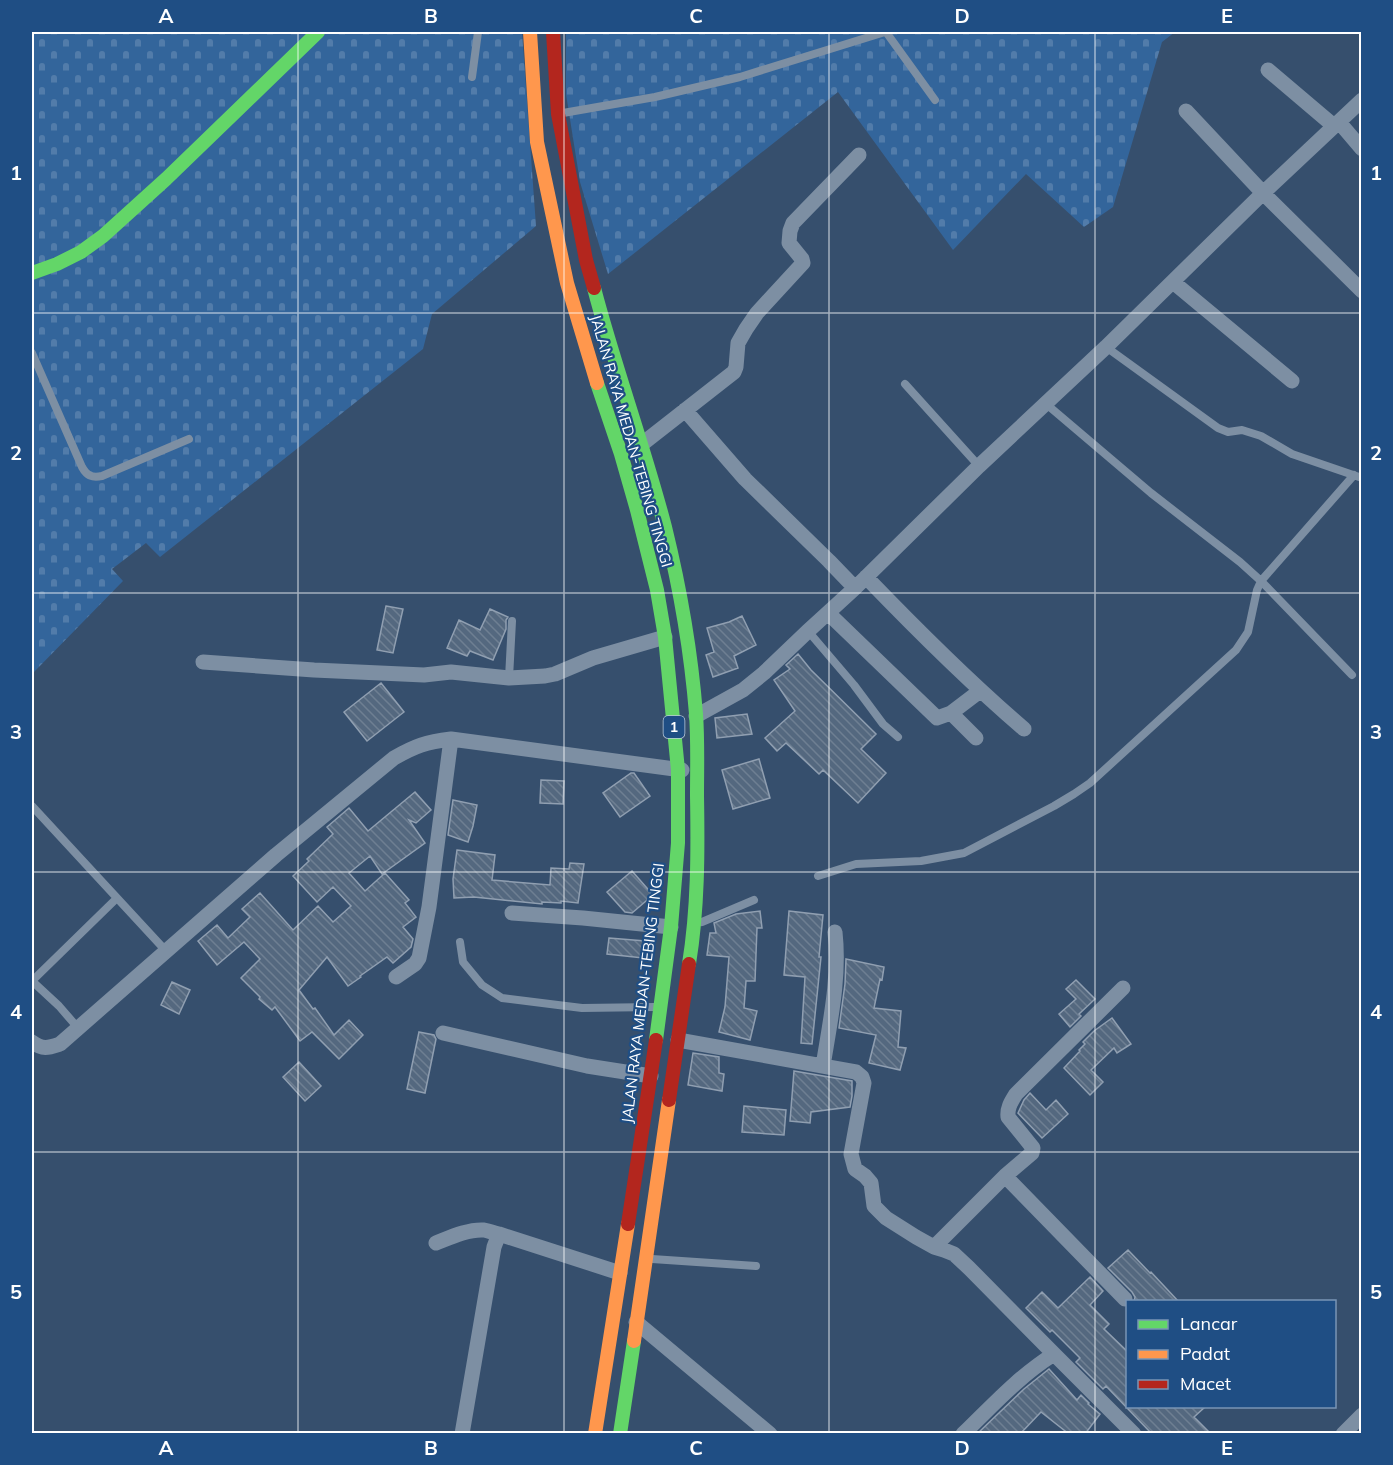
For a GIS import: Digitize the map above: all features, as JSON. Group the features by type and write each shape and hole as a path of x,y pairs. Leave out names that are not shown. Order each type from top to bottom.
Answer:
{"main road":[{"path":"32,273 81,252 103,236 166,179 318,32"},
{"name":"JALAN RAYA MEDAN-TEBING TINGGI","path":"530,32 537,142 567,284 637,510 657,590 665,637 678,770 678,843 671,927 651,1076 595,1434"},
{"name":"JALAN RAYA MEDAN-TEBING TINGGI","path":"553,32 558,114 586,260 665,528 686,625 696,716 698,843 695,925 620,1434"}],"street":[{"path":"1268,70 1337,124 1362,149"},
{"path":"696,716 743,690 764,673 1362,100"},
{"path":"1186,111 1263,193 1359,283"},
{"path":"642,444 734,372 738,343 746,329 757,313 802,263 802,259 789,243 793,223 859,155"},
{"path":"1173,282 1292,381"},
{"path":"685,410 745,479 829,561 860,583 916,630 1024,729"},
{"path":"828,613 937,718 951,713 980,691"},
{"path":"203,662 424,675 452,672 509,678 555,674 593,657 665,637"},
{"path":"951,713 976,738"},
{"path":"396,977 415,964 419,958 429,907 451,739"},
{"path":"32,1042 39,1047 49,1048 60,1044 276,855 394,758 409,749 428,742 451,739 678,770 698,770"},
{"path":"512,913 671,927"},
{"path":"823,1066 835,996 835,932"},
{"path":"934,1247 1005,1176 1032,1154 1033,1148 1008,1117 1009,1106 1016,1095 1123,988"},
{"path":"443,1033 587,1066 651,1076"},
{"path":"678,1040 856,1072 862,1077 864,1083 862,1098 851,1154 855,1169 871,1183 874,1206 886,1218 934,1247 954,1254 1134,1434"},
{"path":"1005,1176 1125,1299"},
{"path":"436,1243 460,1234 484,1230 620,1273"},
{"path":"462,1434 492,1258 499,1234"},
{"path":"636,1322 770,1434"},
{"path":"963,1434 1008,1389 1054,1354"},
{"path":"1343,1434 1362,1415"}],"lane":[{"path":"472,77 478,32"},
{"path":"558,114 655,97 740,76 886,32 935,100"},
{"path":"818,876 856,864 921,861 964,853 1054,807 1090,783 1236,650 1248,632 1261,581 1358,476 1292,454 1261,436 1242,430 1228,432 1218,428 1106,347"},
{"path":"32,353 81,467 88,476 102,476 189,439"},
{"path":"904,384 980,466"},
{"path":"1046,403 1151,493 1240,562 1352,675"},
{"path":"509,678 512,621"},
{"path":"808,631 854,685 883,724 898,736"},
{"path":"32,806 166,951"},
{"path":"78,1028 32,981 117,898"},
{"path":"695,925 754,900"},
{"path":"460,942 463,962 482,985 502,998 582,1008 661,1006"},
{"path":"645,1258 756,1266"}],"green space":[{"path":"32,32 522,32 536,226 432,314 423,349 160,557 146,543 112,569 123,581 34,672 32,671"},
{"path":"566,32 1175,32 1162,42 1113,207 1084,227 1026,174 953,250 838,92 608,274 580,182 566,94"}],"building":[{"path":"386,606 403,609 393,653 377,650"},
{"path":"490,609 508,617 506,629 493,660 470,651 467,656 447,648 459,620 480,630"},
{"path":"742,616 756,645 734,656 738,668 713,677 706,655 714,652 707,628"},
{"path":"798,654 811,670 876,734 861,749 886,773 858,803 823,770 819,774 786,743 777,751 765,738 795,711 774,680 790,669 786,665"},
{"path":"381,683 404,712 367,741 344,712"},
{"path":"747,714 752,734 717,738 715,718"},
{"path":"759,759 770,798 733,809 722,770"},
{"path":"634,773 650,796 620,817 603,793"},
{"path":"541,780 564,781 563,804 540,803"},
{"path":"415,792 431,810 416,823 409,820 425,843 382,874 370,856 349,873 365,891 385,873 409,900 405,903 416,917 403,927 413,939 411,947 393,963 387,957 348,986 327,957 299,990 334,1035 349,1020 363,1035 339,1059 312,1032 300,1041 275,1007 272,1010 259,999 260,997 241,978 260,959 244,942 217,965 198,941 217,925 228,938 250,917 242,909 260,893 293,930 318,906 333,922 351,906 333,887 317,902 293,876 333,834 327,827 349,808 368,831"},
{"path":"453,800 477,805 468,842 448,835"},
{"path":"457,850 495,855 492,880 550,885 551,868 569,869 570,863 584,864 578,903 561,901 561,903 542,902 542,904 474,897 454,898 453,879"},
{"path":"632,871 653,895 632,913 625,912 607,892"},
{"path":"760,911 762,928 757,928 755,981 746,981 744,1008 757,1011 750,1040 719,1032 725,1007 729,957 707,955 710,933 716,933 714,923 736,914"},
{"path":"789,911 823,915 812,1044 801,1043 805,977 784,975"},
{"path":"609,938 645,941 643,958 607,954"},
{"path":"846,959 884,967 874,1008 901,1011 898,1047 906,1048 900,1070 869,1063 876,1035 839,1028"},
{"path":"1076,980 1095,999 1079,1014 1081,1016 1070,1027 1059,1014 1076,999 1066,989"},
{"path":"172,982 190,990 179,1014 161,1005"},
{"path":"1112,1018 1131,1044 1117,1053 1114,1048 1091,1070 1103,1082 1090,1095 1064,1068 1080,1051 1085,1044 1083,1042"},
{"path":"419,1032 434,1035 436,1039 425,1093 407,1089"},
{"path":"693,1053 719,1057 719,1073 724,1074 722,1091 688,1085"},
{"path":"299,1062 321,1086 305,1101 283,1077"},
{"path":"794,1071 852,1081 850,1107 811,1112 810,1123 790,1121"},
{"path":"1030,1093 1046,1110 1056,1100 1068,1114 1042,1138 1018,1113"},
{"path":"744,1106 786,1110 784,1135 742,1132"},
{"path":"1128,1250 1177,1300 1134,1300 1132,1292 1108,1268"},
{"path":"1090,1277 1103,1291 1090,1305 1109,1324 1104,1329 1126,1350 1126,1407 1106,1386 1103,1389 1076,1362 1080,1358 1026,1308 1042,1292 1058,1308"},
{"path":"1049,1369 1077,1400 1081,1395 1100,1414 1085,1434 1069,1434 1041,1412 1020,1434 977,1434 1024,1389"},
{"path":"1127,1408 1204,1408 1194,1417 1211,1434 1152,1434"}],"traffic: fast":[{"path":"32,273 81,252 103,236 166,179 318,32"},
{"path":"594,288 665,527 688,643 696,714 697,755 697,880 689,964"},
{"path":"597,383 621,454 657,590 665,637 678,770 678,843 671,927 656,1040"},
{"path":"620,1434 634,1341"}],"traffic: slow":[{"path":"530,32 537,142 567,283 597,383"},
{"path":"634,1341 669,1100"},
{"path":"595,1434 628,1224"}],"traffic: jam":[{"path":"553,32 558,114 586,260 594,288"},
{"path":"669,1100 689,964"},
{"path":"628,1224 656,1040"}]}
